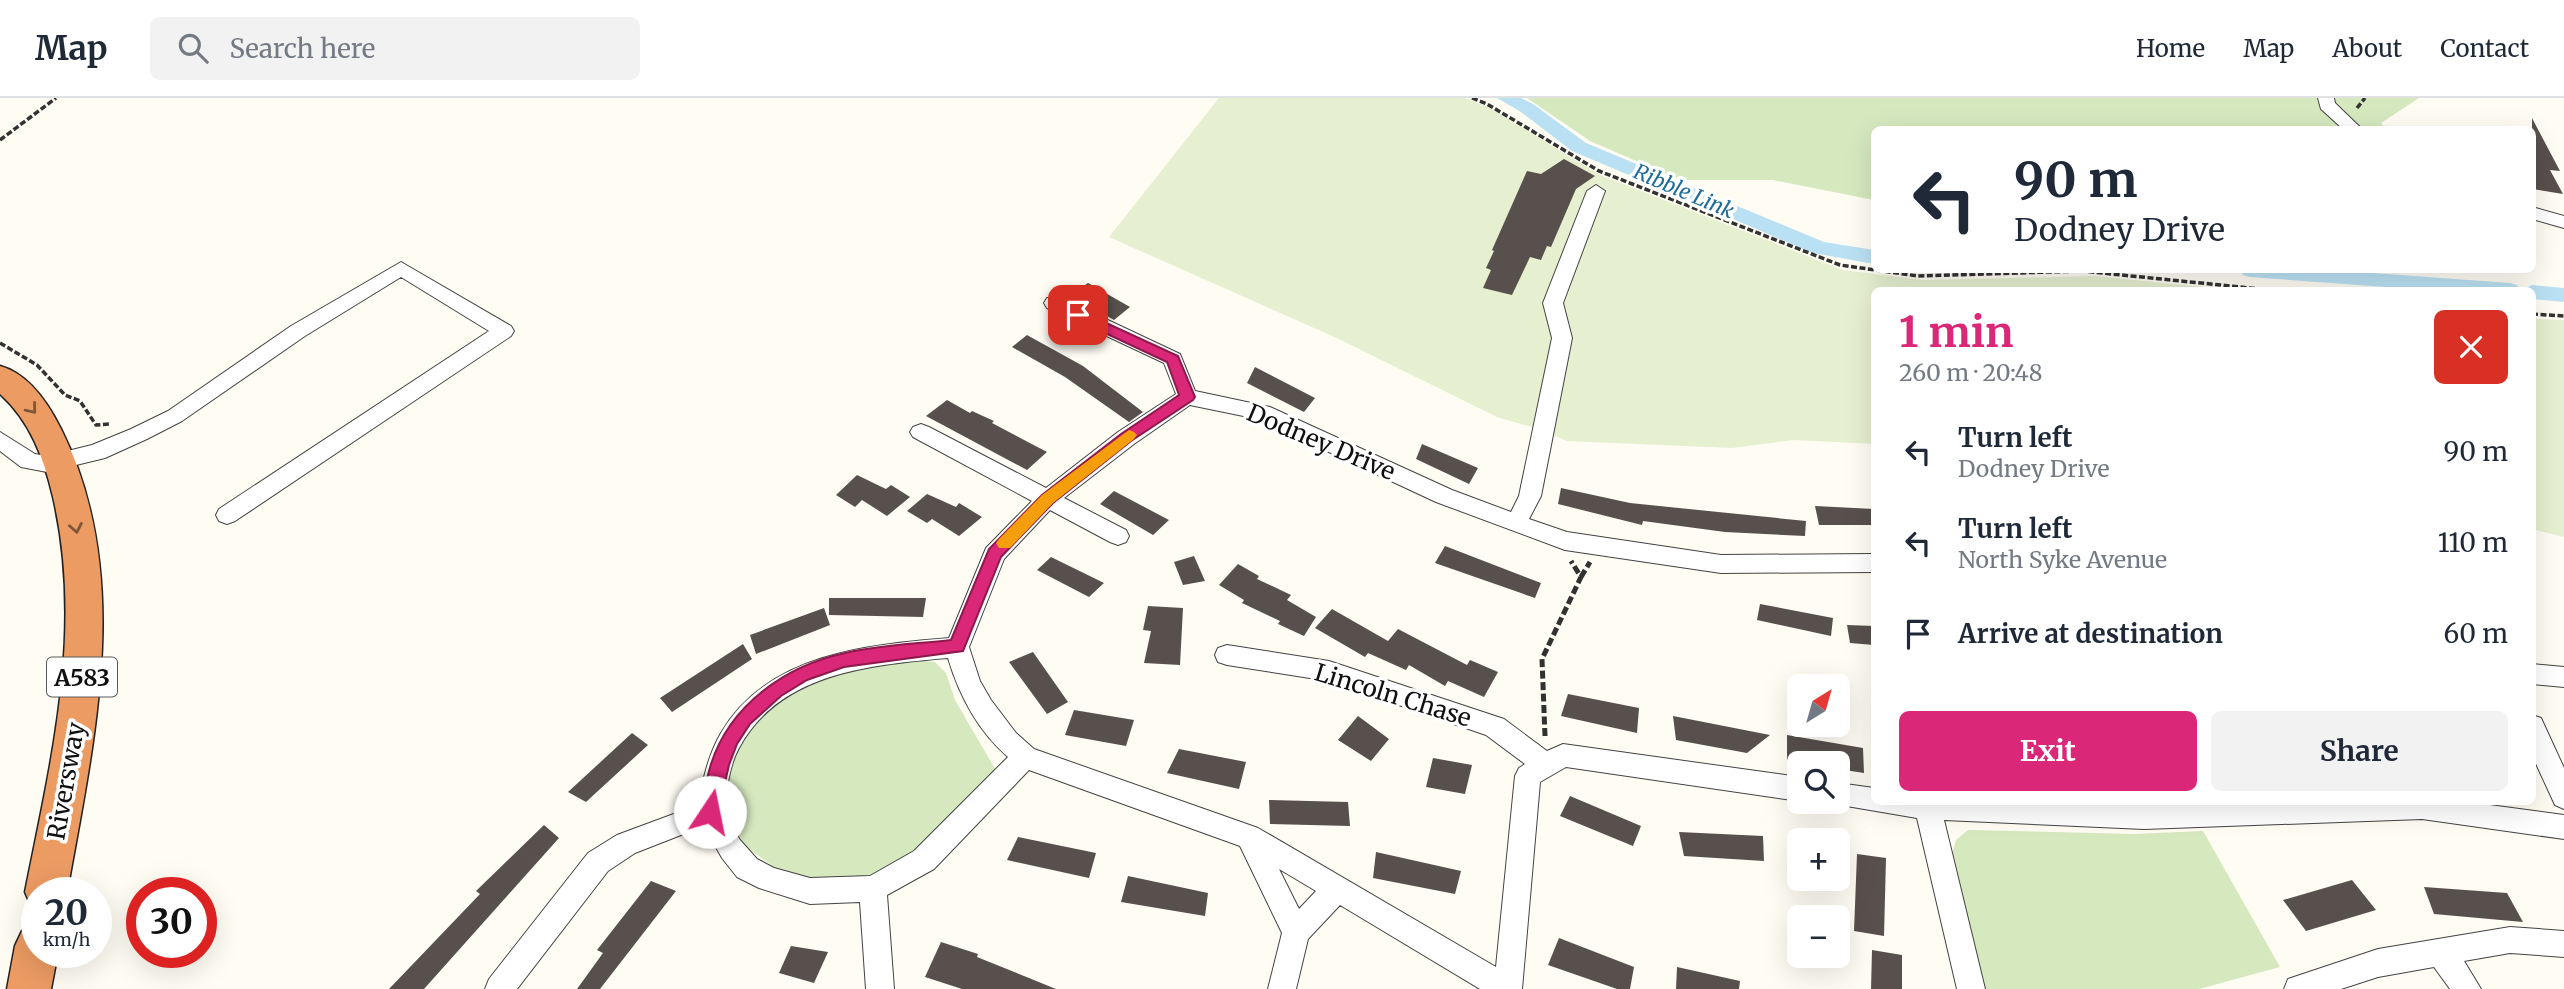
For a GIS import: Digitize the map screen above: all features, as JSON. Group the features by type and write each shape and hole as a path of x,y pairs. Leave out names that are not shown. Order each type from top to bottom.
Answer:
{"highway":[{"name":"Riversway","path":"0,377 33,409 56,456 78,532 84,654 80,696 49,877"},
{"path":"29,989 33,968"}],"street":[{"path":"2326,98 2327,105 2351,126"},
{"path":"1516,523 1530,496 1562,338 1553,303 1596,191"},
{"path":"2536,214 2564,222"},
{"path":"0,440 29,461 97,452 139,434 175,416 298,331 401,268 504,331 227,516"},
{"path":"1054,303 1173,359 1187,397 1126,438 1047,499 994,554 957,646 968,684 982,708 1007,741 1025,757 1249,837 1508,989 1528,776 1563,755 1787,787"},
{"name":"Dodney Drive","path":"1187,397 1262,412 1444,496 1557,538 1721,564 1871,563"},
{"path":"921,432 1118,536"},
{"path":"957,646 844,660 801,675 775,691 744,719 730,740 720,765 710,812 731,849 747,868 769,879 810,891 873,889 924,860 1025,757"},
{"name":"Lincoln Chase","path":"1227,655 1329,671 1495,727 1546,765"},
{"path":"2536,674 2564,677"},
{"path":"2536,735 2564,797"},
{"path":"1850,796 1871,800"},
{"path":"1907,805 2144,817 2422,807 2564,827"},
{"path":"1928,808 1971,989"},
{"path":"499,989 598,862 626,844 710,812"},
{"path":"1249,837 1296,932"},
{"path":"1282,989 1296,932 1338,888"},
{"path":"873,889 880,989"},
{"path":"2298,989 2378,963 2440,952 2510,940 2564,943"},
{"path":"2440,952 2467,989"}],"path":[{"path":"0,139 56,98"},
{"path":"1472,98 1487,104 1599,171 1840,265 1871,269"},
{"path":"1897,273 1918,276 2016,273"},
{"path":"2102,273 2240,287"},
{"path":"2536,314 2564,316"},
{"path":"0,343 37,365 65,395 80,401 96,425 118,422"},
{"path":"1546,765 1542,659 1581,577 1557,538"}],"green space":[{"path":"1219,98 1465,98 1488,107 1600,175 1843,270 1922,280 2094,276 2203,287 1871,287 1871,444 1793,440 1732,448 1567,441 1542,430 1497,417 1341,340 1109,237"},
{"path":"1527,98 2419,98 2381,123 2383,126 1871,126 1871,199 1773,180 1680,180 1590,141"},
{"path":"2536,319 2564,320 2564,537 2536,530"},
{"path":"915,660 935,662 946,673 955,700 998,774 914,856 862,880 822,881 784,874 745,846 731,820 725,779 743,739 761,716 784,695 826,672"},
{"path":"1968,830 2134,834 2203,831 2280,967 2199,989 1985,989 1951,857 1956,840"}],"building":[{"path":"2532,118 2560,171 2550,170 2563,194 2536,190 2536,126 2532,126"},
{"path":"1564,159 1595,176 1576,189 1551,247 1547,246 1541,260 1530,257 1512,295 1483,288 1491,270 1486,268 1494,251 1492,250 1527,171 1541,174"},
{"path":"1088,283 1130,307 1114,320 1070,295"},
{"path":"1027,335 1083,366 1143,412 1129,422 1065,377 1012,347"},
{"path":"1255,367 1315,398 1304,412 1247,383"},
{"path":"947,400 970,413 972,411 994,421 992,423 1047,452 1027,470 926,416"},
{"path":"1422,444 1478,468 1469,484 1416,459"},
{"path":"857,475 886,489 891,485 910,497 887,516 862,500 855,507 836,495"},
{"path":"1561,488 1630,503 1806,521 1805,536 1725,532 1643,521 1642,525 1558,504"},
{"path":"1114,491 1169,520 1153,535 1100,504"},
{"path":"927,494 956,507 959,503 982,517 959,536 932,519 927,523 907,511"},
{"path":"1815,506 1871,509 1871,525 1819,525"},
{"path":"1445,546 1541,583 1535,598 1435,563"},
{"path":"1194,556 1205,581 1183,585 1174,562"},
{"path":"1051,557 1104,583 1089,597 1037,570"},
{"path":"1238,564 1259,576 1257,579 1291,595 1287,600 1316,617 1304,636 1242,603 1244,600 1219,585"},
{"path":"829,598 926,598 923,617 829,615"},
{"path":"1760,604 1833,618 1831,636 1757,620"},
{"path":"1148,606 1183,608 1180,665 1144,663 1151,631 1143,630"},
{"path":"824,608 830,625 756,654 750,635"},
{"path":"1332,609 1388,641 1398,629 1467,665 1470,660 1498,672 1484,697 1448,681 1445,686 1409,665 1406,670 1368,653 1365,657 1315,628"},
{"path":"1847,625 1871,626 1871,645 1850,643"},
{"path":"743,644 752,659 672,712 660,698"},
{"path":"1033,652 1068,702 1047,714 1009,662"},
{"path":"1568,694 1639,708 1637,733 1561,716"},
{"path":"1074,710 1134,720 1126,746 1065,735"},
{"path":"1358,716 1389,739 1371,761 1338,740"},
{"path":"1673,716 1770,735 1747,753 1676,740"},
{"path":"632,733 648,745 586,802 568,792"},
{"path":"1787,737 1863,748 1864,773 1850,771 1850,751 1787,751"},
{"path":"1179,749 1246,762 1239,789 1167,773"},
{"path":"1433,758 1472,765 1465,794 1426,787"},
{"path":"1570,796 1641,826 1633,846 1560,816"},
{"path":"1269,800 1348,802 1350,826 1270,824"},
{"path":"544,825 559,838 424,989 389,989 480,894 476,891"},
{"path":"1679,832 1763,836 1764,861 1684,856"},
{"path":"1018,837 1096,853 1089,878 1007,860"},
{"path":"1376,852 1461,871 1455,894 1373,878"},
{"path":"1857,854 1886,858 1884,936 1854,931"},
{"path":"1128,876 1208,893 1205,916 1121,902"},
{"path":"2352,880 2376,910 2306,931 2283,900"},
{"path":"651,881 676,891 600,989 577,989 603,953 597,950"},
{"path":"2424,887 2507,893 2523,922 2434,914"},
{"path":"1559,938 1634,967 1630,989 1617,989 1548,965"},
{"path":"941,942 978,954 977,957 1056,989 962,989 925,977"},
{"path":"791,946 828,952 814,983 779,973"},
{"path":"1872,950 1902,955 1902,989 1871,989"},
{"path":"1677,967 1740,981 1739,989 1676,989"}],"waterway":[{"name":"Ribble Link","path":"1506,98 1527,108 1579,147 1820,248 1871,256"},
{"name":"Ribble Link","path":"2289,273 2471,287"},
{"name":"Ribble Link","path":"2536,292 2564,295"}],"slow traffic":[{"path":"1004,543 1047,499 1129,435"}],"route":[{"path":"710,812 720,765 730,740 744,719 775,691 801,675 844,660 957,646 994,554 1047,499 1126,438 1187,397 1173,359 1078,315"}]}
